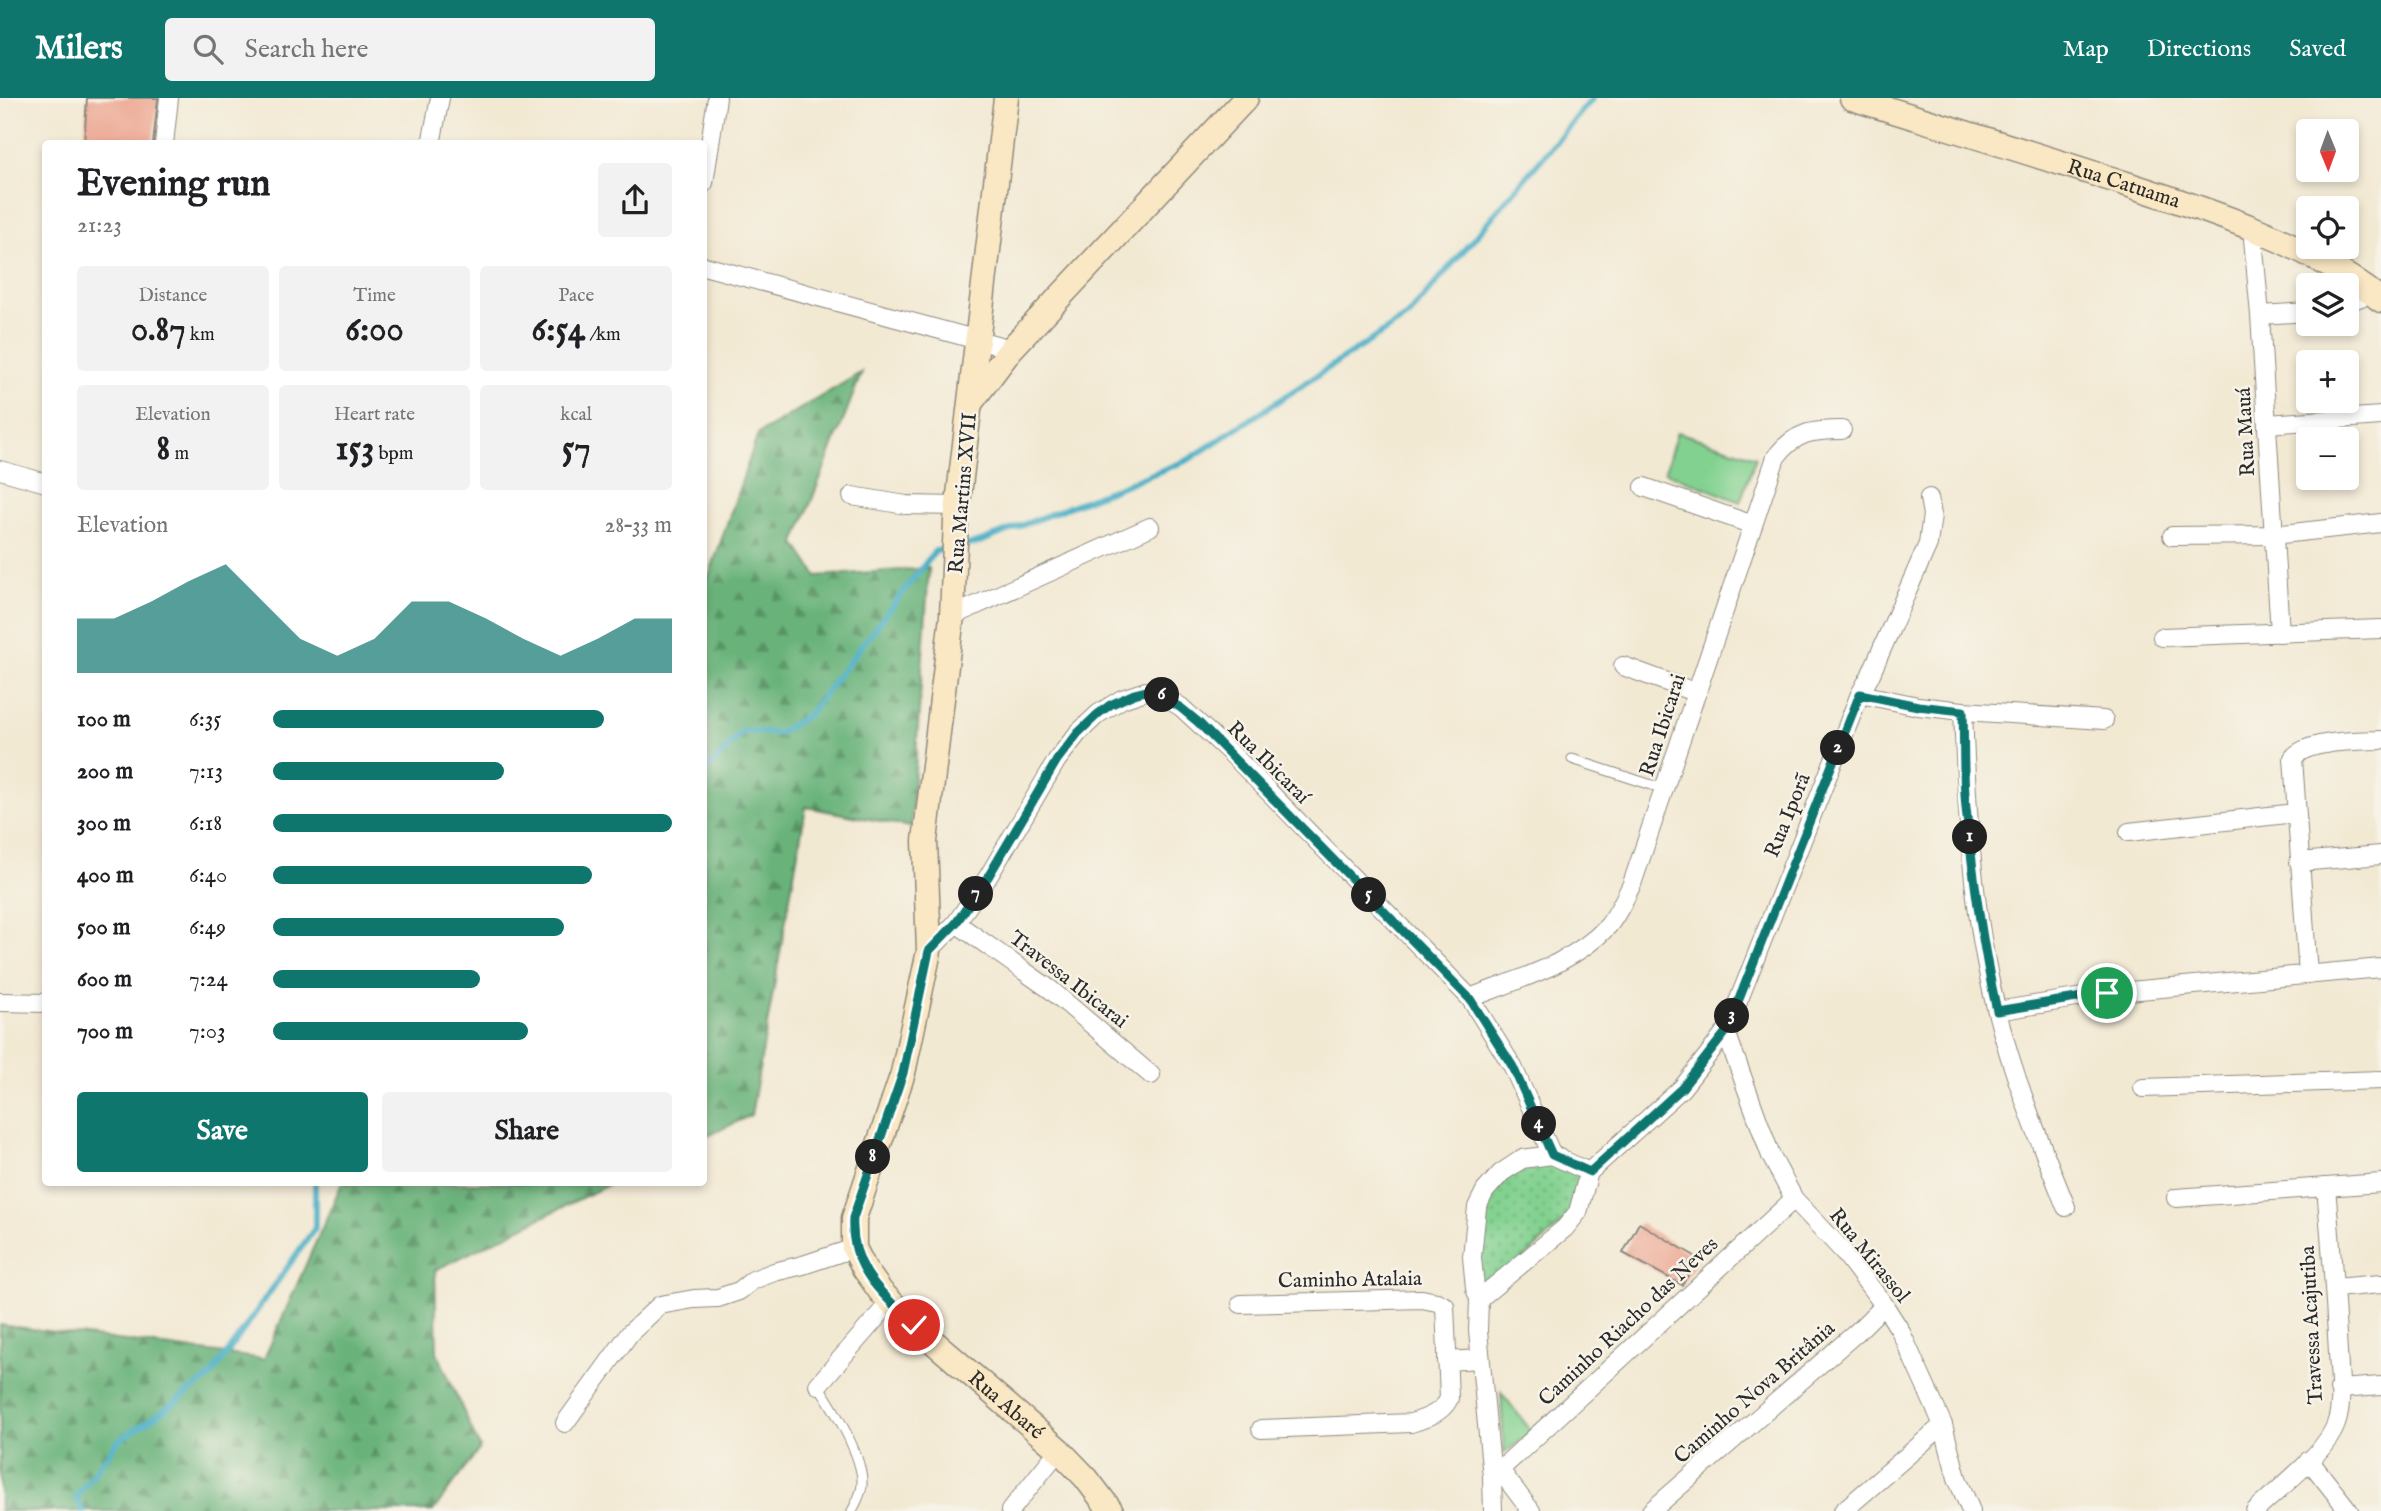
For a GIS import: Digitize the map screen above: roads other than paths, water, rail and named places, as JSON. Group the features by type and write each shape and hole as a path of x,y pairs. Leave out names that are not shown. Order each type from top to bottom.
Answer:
{"street":[{"path":"164,140 169,98"},
{"path":"433,140 439,98"},
{"path":"707,165 718,98"},
{"path":"970,402 1006,98"},
{"name":"Rua Martins XVII","path":"929,951 925,841 952,616 956,513 970,402 1011,349 1246,98"},
{"name":"Rua Catuama","path":"1852,98 2155,193 2252,228 2353,279 2376,297"},
{"name":"Rua Mauá","path":"2252,228 2280,633"},
{"path":"707,267 1011,349"},
{"path":"2260,315 2296,313"},
{"path":"2267,424 2381,416"},
{"name":"Rua Ibicarai","path":"1470,999 1572,957 1592,942 1609,924 1632,884 1776,457 1786,444 1812,431 1842,430"},
{"path":"0,470 42,482"},
{"path":"1644,487 1753,526"},
{"path":"852,496 956,513"},
{"name":"Rua Iporã","path":"1590,1172 1682,1088 1726,1032 1860,694 1928,544 1932,515 1929,498"},
{"path":"2172,536 2273,535 2381,523"},
{"path":"952,616 1150,527"},
{"path":"2162,637 2381,629"},
{"path":"1623,666 1697,693"},
{"name":"Rua Ibicaraí","path":"929,951 956,923 988,877 1057,760 1078,733 1110,705 1146,691 1169,699 1198,722 1470,999 1513,1067 1552,1155"},
{"path":"1860,694 1918,706 1963,711 2104,720"},
{"path":"1963,711 1966,808 1982,939 1997,1011 2018,1085 2066,1207"},
{"path":"2308,975 2293,758 2301,750 2312,746 2381,740"},
{"path":"2129,832 2295,813"},
{"path":"2300,862 2381,855"},
{"name":"Travessa Ibicarai","path":"956,923 1051,990 1150,1075"},
{"name":"Rua Abaré","path":"929,951 903,1073 853,1218 854,1248 871,1279 914,1325 1059,1450 1086,1478 1111,1511"},
{"path":"1997,1011 2119,992 2381,968"},
{"path":"0,1002 42,1003"},
{"name":"Rua Mirassol","path":"1726,1032 1770,1156 1794,1199 1843,1251 1900,1331 1943,1425 1956,1478 1971,1511"},
{"path":"2143,1088 2381,1080"},
{"path":"1479,1298 1499,1284 1574,1218 1590,1172 1552,1155 1536,1155 1512,1164 1500,1173 1477,1207 1472,1247 1475,1288 1479,1298 1480,1359 1496,1473 1493,1511"},
{"path":"2176,1198 2381,1183"},
{"name":"Travessa Acajutiba","path":"2255,1511 2323,1446 2335,1429 2339,1389 2335,1288 2326,1187"},
{"name":"Caminho Riacho das Neves","path":"1496,1473 1794,1199"},
{"path":"565,1423 630,1333 660,1305 694,1298 718,1298 739,1291 753,1280 774,1272 854,1248"},
{"path":"2335,1288 2381,1284"},
{"name":"Caminho Atalaia","path":"1241,1304 1422,1299 1437,1301 1445,1306 1447,1361"},
{"path":"818,1385 891,1301"},
{"name":"Caminho Nova Britânia","path":"1651,1511 1857,1332 1884,1305"},
{"path":"1261,1429 1392,1425 1425,1419 1448,1402 1447,1361 1480,1359"},
{"path":"2339,1389 2381,1386"},
{"path":"1843,1511 1943,1425"},
{"path":"1010,1511 1059,1450"},
{"path":"2309,1460 2349,1511"},
{"path":"1496,1473 1531,1511"}],"lane":[{"path":"1572,759 1664,789"},
{"path":"818,1385 836,1412 860,1466 860,1496 852,1511"}],"waterway":[{"path":"961,546 977,543 1188,460 1408,316 1593,98"},
{"path":"707,771 743,731 779,733 808,715 935,551 951,548"},
{"path":"83,1511 76,1497 118,1441 211,1376 315,1228 315,1186"}]}
